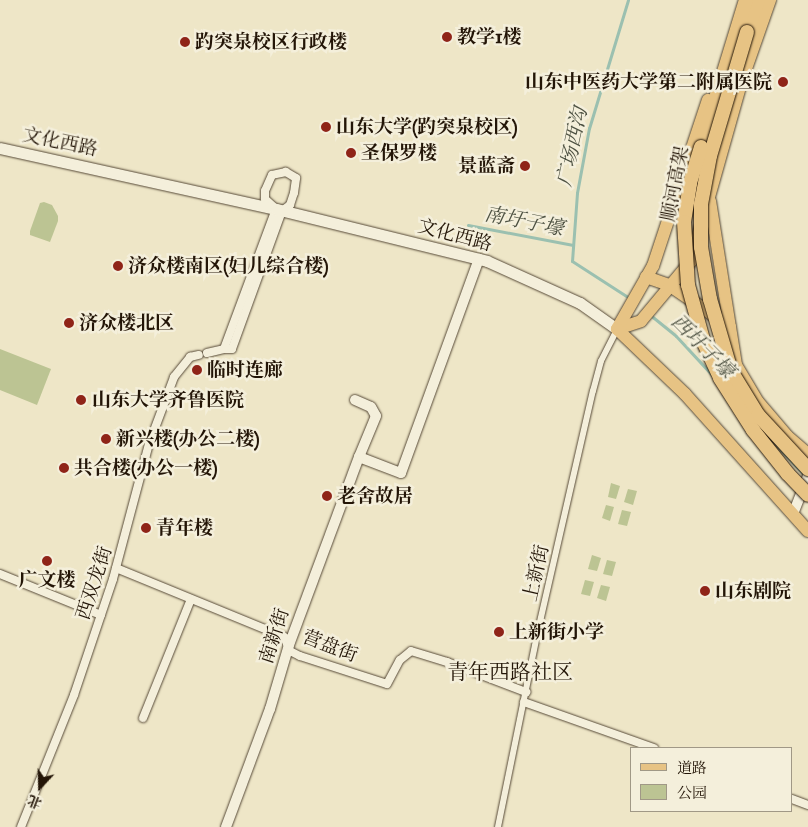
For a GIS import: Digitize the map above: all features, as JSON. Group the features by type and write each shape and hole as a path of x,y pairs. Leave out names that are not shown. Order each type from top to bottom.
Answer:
{"highway":[{"name":"顺河高架","path":"746,0 690,184 684,222 688,285 704,343 720,378 753,430 808,496"},
{"name":"顺河高架","path":"758,0 710,156 701,204 701,247 710,298 731,371 758,415 808,470"},
{"path":"788,474 808,502"}],"main road":[{"path":"617,329 653,266 741,0"},
{"path":"617,329 640,321 691,261 742,80 770,0"},
{"name":"文化西路","path":"0,148 285,206 479,259 580,303 617,329 685,394 808,531"},
{"path":"710,197 736,365 758,402 787,436 808,454"},
{"path":"646,277 669,285 730,327"}],"street":[{"path":"207,353 224,349 285,206 296,178 286,171 272,174 265,195 285,206"},
{"path":"358,457 400,473 479,259"},
{"name":"上新街","path":"498,827 593,391 601,361 617,329"},
{"name":"西双龙街","path":"21,827 74,695 101,615 116,568 149,444 174,378 190,358 199,355"},
{"name":"南新街","path":"226,827 270,709 289,645 358,457 376,416 371,407 355,400"},
{"path":"793,514 808,476"},
{"name":"营盘街","path":"116,568 284,637 290,651 300,656 387,684 400,660 411,651 447,662 526,692"},
{"path":"0,574 101,615"},
{"path":"142,718 192,599"},
{"path":"524,702 651,747"},
{"path":"793,799 808,805"}],"green space":[{"path":"44,202 52,205 58,216 50,242 30,235 40,203"},
{"path":"0,349 51,369 37,405 0,390"},
{"path":"611,483 620,486 616,499 608,497"},
{"path":"628,489 637,491 633,505 624,502"},
{"path":"606,505 614,507 610,521 602,518"},
{"path":"622,510 631,512 627,526 618,524"},
{"path":"592,555 601,558 597,571 588,569"},
{"path":"607,560 616,562 612,576 603,574"},
{"path":"585,580 594,582 590,596 581,594"},
{"path":"601,585 610,587 606,601 597,598"}],"waterway":[{"name":"广场西沟","path":"628,0 589,128 577,193 572,261 631,299"},
{"name":"南圩子壕","path":"468,225 573,245"},
{"name":"西圩子壕","path":"649,314 676,336 713,376"},
{"name":"西圩子壕","path":"758,425 806,477"}],"place":[{"name":"教学1楼","path":"447,37"},
{"name":"趵突泉校区行政楼","path":"185,42"},
{"name":"山东中医药大学第二附属医院","path":"783,82"},
{"name":"山东大学(趵突泉校区)","path":"326,127"},
{"name":"圣保罗楼","path":"351,153"},
{"name":"景蓝斋","path":"525,166"},
{"name":"济众楼南区(妇儿综合楼)","path":"118,266"},
{"name":"济众楼北区","path":"69,323"},
{"name":"临时连廊","path":"197,370"},
{"name":"山东大学齐鲁医院","path":"81,400"},
{"name":"新兴楼(办公二楼)","path":"106,439"},
{"name":"共合楼(办公一楼)","path":"64,468"},
{"name":"老舍故居","path":"327,496"},
{"name":"青年楼","path":"146,528"},
{"name":"广文楼","path":"47,561"},
{"name":"山东剧院","path":"705,591"},
{"name":"上新街小学","path":"499,632"}],"district":[{"name":"青年西路社区","path":"510,672"}]}
